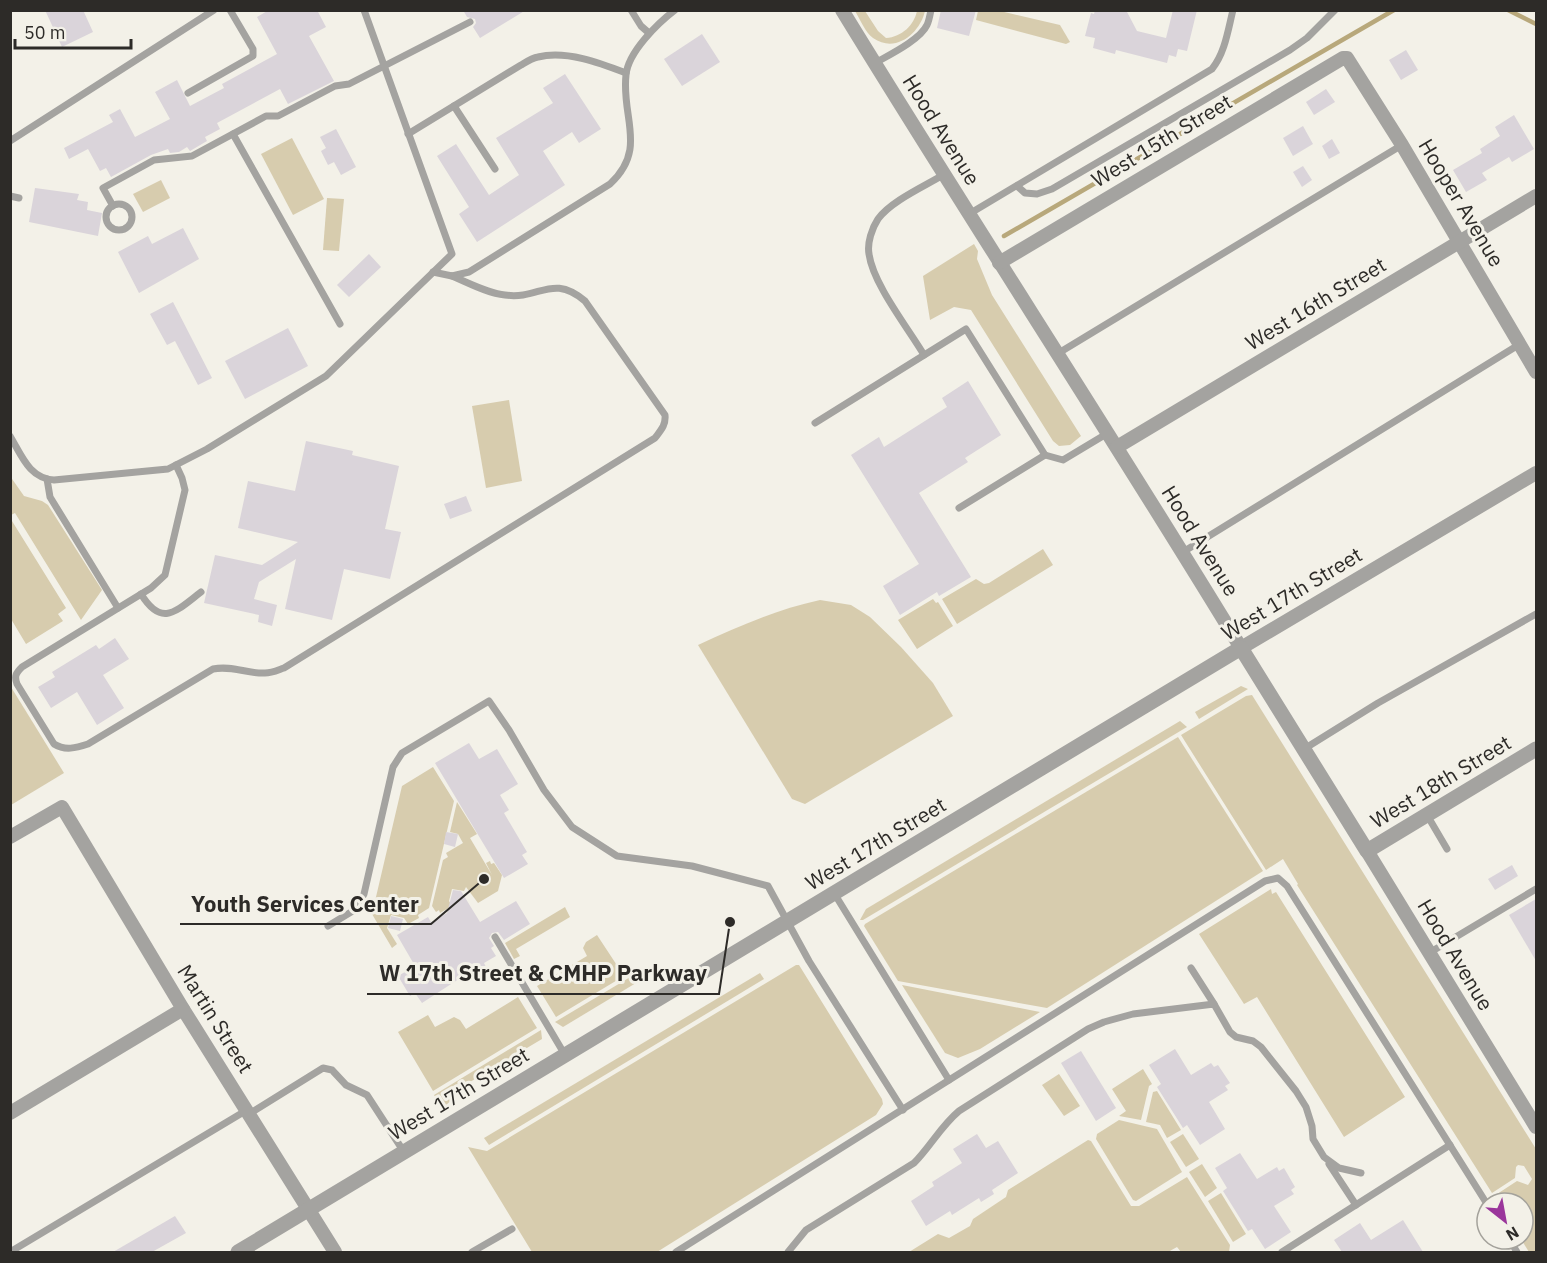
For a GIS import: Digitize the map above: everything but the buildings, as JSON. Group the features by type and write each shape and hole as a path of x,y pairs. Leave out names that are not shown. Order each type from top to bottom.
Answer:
{"street":[{"name":"Hood Avenue","path":"842,10 968,215 1183,552 1536,1127"},
{"name":"West 15th Street","path":"999,263 1343,58 1347,58"},
{"name":"Hooper Avenue","path":"1347,58 1402,145 1536,372"},
{"name":"West 16th Street","path":"1117,447 1536,196"},
{"name":"West 17th Street","path":"238,1252 1536,473"},
{"name":"West 18th Street","path":"1367,851 1536,749"},
{"name":"Martin Street","path":"10,837 62,807 183,1009 334,1252"},
{"path":"10,1113 183,1009"}],"lane":[{"path":"10,141 214,10"},
{"path":"188,93 253,56 253,49 230,10"},
{"path":"10,436 31,471 42,479 168,469 207,449 326,376 452,254 364,10"},
{"path":"631,10 641,26 649,33"},
{"path":"452,276 469,272 610,184 622,173 628,160 630,147 626,73 638,48 649,33 675,10"},
{"path":"874,63 911,41 924,30 931,10"},
{"path":"968,215 1212,69 1222,51 1233,10"},
{"path":"1017,186 1025,194 1036,194 1052,189 1290,50 1307,38 1335,10"},
{"path":"113,206 103,188 154,160 192,156 266,116 278,116 331,88 349,84 470,22"},
{"path":"408,134 537,57 555,55 571,57 626,73"},
{"path":"454,105 495,169"},
{"path":"233,134 340,324"},
{"path":"1057,354 1402,145"},
{"path":"924,355 876,277 868,252 872,233 879,218 891,207 944,175"},
{"path":"10,196 19,198"},
{"path":"176,465 185,490 165,575 158,584 22,667 16,673 15,679 54,744 59,747 77,748 88,744 213,669 234,667 257,673 269,673 284,668 655,438 663,428 666,421 665,415 585,301 573,291 553,287 520,296 504,295 452,276 433,272"},
{"path":"815,423 966,329 1045,455 1063,460 1108,433"},
{"path":"1183,552 1520,344"},
{"path":"959,508 1045,455"},
{"path":"47,480 50,497 118,608"},
{"path":"141,594 150,608 163,614 177,611 201,592"},
{"path":"1304,749 1378,703 1536,614"},
{"path":"328,926 356,909 364,894 396,760 402,753 489,701 544,790 572,827 617,856 692,866 768,886 809,961 903,1110"},
{"path":"1427,815 1447,849"},
{"path":"676,1252 1265,882 1278,878 1287,886 1479,1191"},
{"path":"1429,952 1536,889"},
{"path":"834,893 949,1080"},
{"path":"495,937 565,1055"},
{"path":"1191,968 1230,1032 1236,1037 1252,1041 1261,1047 1296,1091 1306,1107 1312,1126 1313,1139 1356,1205"},
{"path":"788,1252 806,1230 914,1163 925,1152 947,1121 959,1111 1089,1029 1133,1014 1214,1004"},
{"path":"10,1252 323,1068 332,1070 346,1085 367,1095 404,1152"},
{"path":"1282,1252 1450,1145"},
{"path":"1324,1156 1339,1168 1361,1173"},
{"path":"472,1252 512,1229"}],"shaded area":[{"path":"855,11 865,11 878,31 886,38 902,33 910,25 917,11 925,11 918,27 906,39 890,44 873,38"},
{"path":"978,11 1000,11 1060,25 1070,42 1066,44 976,20"},
{"path":"292,138 324,199 293,215 261,154"},
{"path":"161,180 170,198 143,212 133,194"},
{"path":"327,198 344,199 339,251 323,250"},
{"path":"974,244 978,251 977,259 992,295 1081,436 1070,445 1059,446 1053,441 971,310 954,307 930,320 923,276"},
{"path":"509,400 522,481 486,488 472,406"},
{"path":"10,476 24,496 48,505 102,590 81,620 15,513 11,515"},
{"path":"12,521 66,608 58,614 63,621 26,644 11,619"},
{"path":"1043,549 1053,565 957,624 942,599 976,579 984,584 989,583"},
{"path":"933,599 936,603 938,602 953,626 917,649 898,620"},
{"path":"820,600 851,605 870,617 933,683 953,716 805,804 792,799 698,645 757,619"},
{"path":"1241,686 1248,689 1199,719 1195,712"},
{"path":"11,687 64,773 10,805"},
{"path":"1252,695 1536,1149 1536,1252 1528,1251 1535,1251 1535,1191 1502,1191 1517,1181 1528,1185 1532,1179 1524,1166 1518,1165 1515,1178 1495,1191 1491,1191 1297,885 1283,859 1266,870 1181,735 1246,696"},
{"path":"1180,721 1187,727 860,920 866,909"},
{"path":"1178,737 1263,871 1047,1008 898,981 864,926 865,924"},
{"path":"433,767 454,801 429,908 418,915 419,918 408,924 404,918 391,915 387,928 397,944 392,948 372,914 402,786"},
{"path":"457,802 477,834 470,838 492,875 486,863 490,861 502,875 498,891 478,903 466,887 464,891 452,889 449,901 452,906 440,913 439,910 436,912 432,906 443,860 448,857 446,853 463,843 458,834 450,832"},
{"path":"1271,889 1272,894 1276,892 1405,1097 1344,1137 1257,997 1244,1004 1199,934"},
{"path":"565,907 570,917 516,949 520,956 514,959 505,943"},
{"path":"597,935 624,976 556,1017 537,986 587,956 583,948 586,942"},
{"path":"799,965 882,1099 883,1104 876,1115 657,1252 532,1252 468,1147 487,1151"},
{"path":"760,973 764,979 489,1145 484,1138"},
{"path":"632,976 636,983 563,1027 555,1022"},
{"path":"902,985 1040,1012 980,1049 958,1058 945,1053"},
{"path":"518,997 537,1028 433,1091 398,1032 428,1015 435,1027 454,1017 460,1020 466,1029"},
{"path":"541,1030 542,1039 460,1088 443,1110 434,1095"},
{"path":"1143,1069 1152,1084 1149,1086 1141,1120 1119,1116 1126,1111 1112,1089"},
{"path":"1059,1074 1080,1106 1064,1116 1042,1085"},
{"path":"1157,1091 1181,1130 1167,1138 1160,1125 1146,1122 1153,1092"},
{"path":"1119,1120 1157,1129 1182,1172 1136,1201 1133,1200 1096,1139 1097,1134"},
{"path":"1183,1134 1199,1159 1186,1167 1170,1142"},
{"path":"1088,1140 1091,1141 1131,1206 1139,1206 1187,1177 1230,1245 1229,1252 1181,1252 1177,1247 1168,1252 909,1252 938,1234 949,1238 970,1226 973,1219 1006,1197 1008,1190"},
{"path":"1202,1164 1217,1188 1205,1197 1189,1172"},
{"path":"1221,1193 1246,1234 1233,1242 1208,1201"}],"waterway":[{"path":"1004,236 1394,10"},
{"path":"1508,10 1536,24"}],"place":[{"name":"Youth Services Center","path":"484,879"},
{"name":"W 17th Street & CMHP Parkway","path":"730,922"}]}
